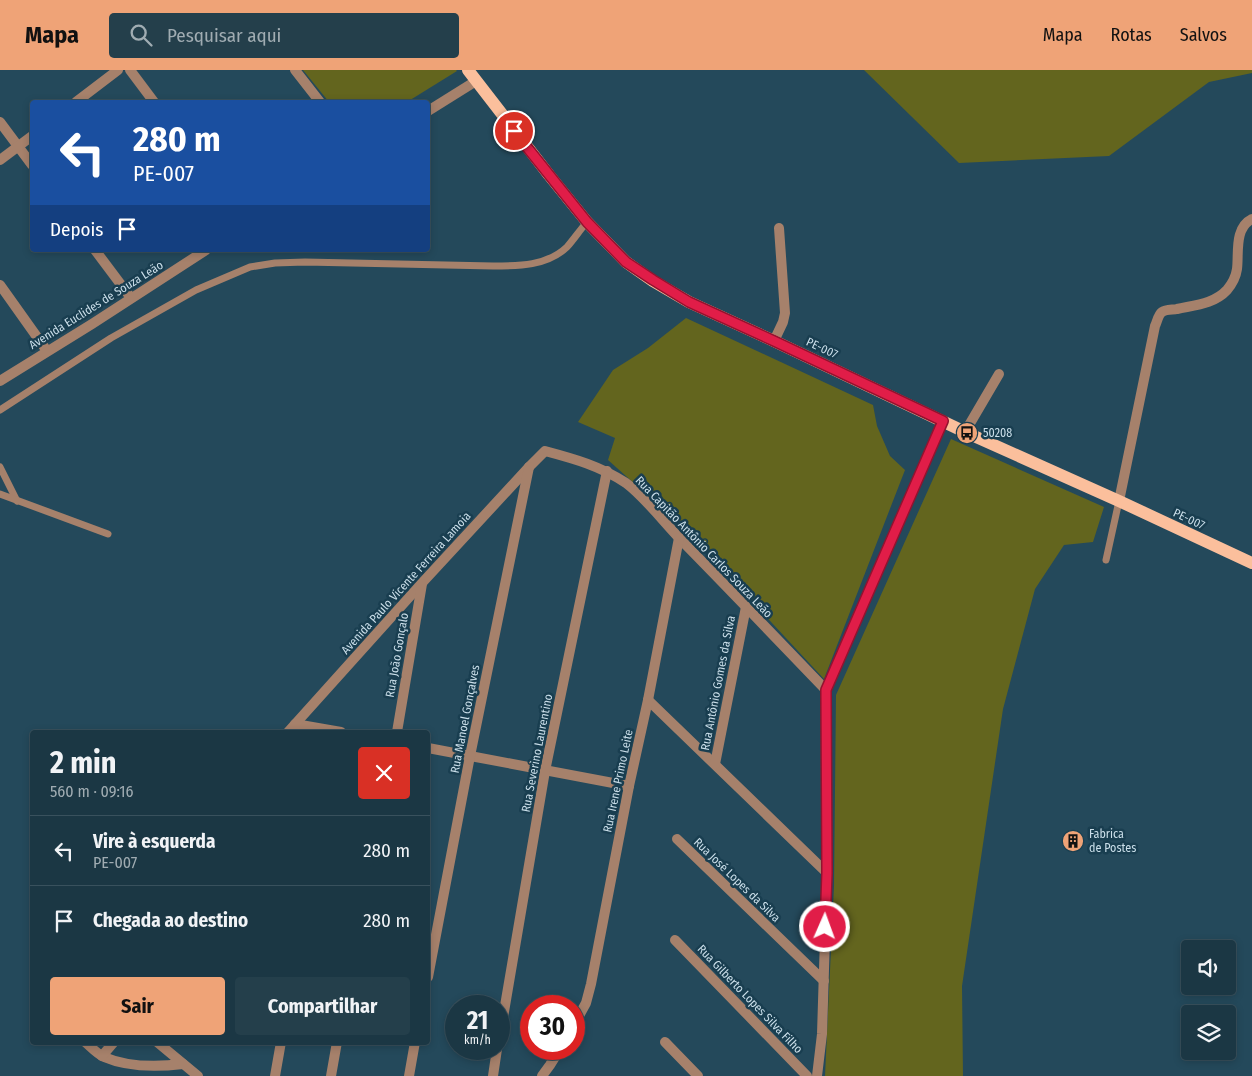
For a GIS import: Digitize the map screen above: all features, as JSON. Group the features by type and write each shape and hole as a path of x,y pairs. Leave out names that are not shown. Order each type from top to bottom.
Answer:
{"main road":[{"name":"PE-007","path":"468,70 587,222 626,262 653,280 689,302 1252,563"}],"street":[{"path":"79,100 118,70"},
{"path":"130,70 152,100"},
{"path":"295,70 318,100"},
{"path":"430,110 476,81"},
{"path":"0,122 30,162"},
{"path":"0,160 30,138"},
{"path":"1119,502 1155,326 1159,317 1162,312 1169,310 1205,304 1227,290 1237,270 1238,244 1243,227 1252,219"},
{"path":"774,341 785,313 778,228"},
{"path":"97,252 131,298"},
{"name":"Avenida Euclides de Souza Leão","path":"0,381 203,252"},
{"path":"0,285 47,351"},
{"path":"966,432 999,374"},
{"path":"816,1076 822,1034 827,873 826,690 943,421"},
{"name":"Rua Capitão Antônio Carlos Souza Leão","path":"545,451 579,460 607,472 637,492 826,690"},
{"name":"Avenida Paulo Vicente Ferreira Lamoia","path":"290,730 422,583 545,451"},
{"name":"Rua Manoel Gonçalves","path":"430,966 470,756 530,466"},
{"name":"Rua Severino Laurentino","path":"507,995 545,771 607,472"},
{"name":"Rua Irene Primo Leite","path":"585,1005 591,984 679,538"},
{"name":"Rua João Gonçalo","path":"397,730 422,583"},
{"name":"Rua Antônio Gomes da Silva","path":"715,764 746,607"},
{"path":"648,700 827,873"},
{"path":"295,724 330,730"},
{"path":"430,748 629,786"},
{"name":"Rua José Lopes da Silva","path":"677,839 824,981"},
{"name":"Rua Gilberto Lopes Silva Filho","path":"675,940 807,1076"},
{"path":"664,1042 698,1076"},
{"path":"89,1045 102,1056 115,1060 152,1066 183,1064"},
{"path":"102,1056 111,1045"},
{"path":"161,1045 198,1076"},
{"path":"275,1076 280,1045"},
{"path":"330,1076 336,1045"},
{"path":"409,1076 414,1045"},
{"path":"493,1076 495,1060"},
{"path":"542,1076 553,1060"}],"lane":[{"path":"0,418 2,409 120,333 196,290 250,267 274,263 305,262 523,266 553,257 567,247 587,222"},
{"path":"0,467 17,501"},
{"path":"0,494 108,534"},
{"path":"1106,560 1119,502"}],"shaded area":[{"path":"303,70 457,71 410,100 327,100"},
{"path":"864,70 1252,70 1252,73 1209,82 1109,156 959,163"},
{"path":"686,318 873,405 877,426 890,456 905,470 824,679 664,510 608,460 615,438 578,422 613,370 648,348"},
{"path":"951,439 1104,507 1093,542 1064,545 1035,589 1003,709 962,986 963,1076 825,1076 834,886 836,695"}],"place":[{"name":"50208","path":"967,433"},
{"name":"Fabrica de Postes","path":"1073,841"}],"route":[{"path":"514,131 587,222 626,262 689,302 943,421 826,690 827,873 825,927"}]}
